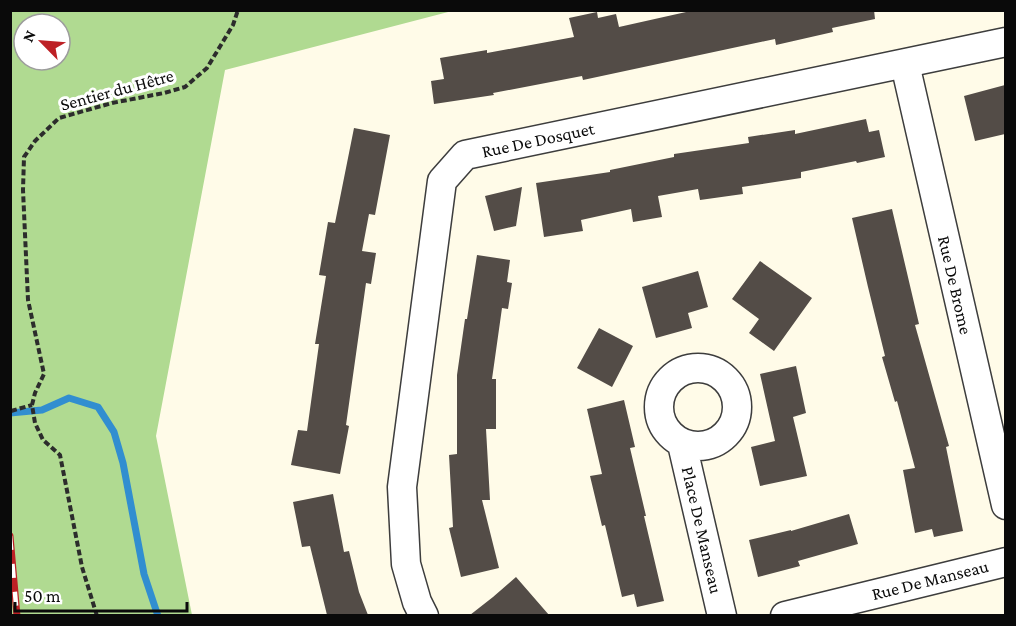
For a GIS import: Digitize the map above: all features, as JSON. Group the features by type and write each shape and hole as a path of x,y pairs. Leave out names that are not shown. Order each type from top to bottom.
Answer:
{"street":[{"name":"Rue De Dosquet","path":"424,615 417,602 406,564 402,487 442,181 465,156 1005,42"},
{"name":"Rue De Brome","path":"905,64 1005,505"},
{"name":"Place De Manseau","path":"682,444 722,615"},
{"name":"Rue De Manseau","path":"785,615 1005,562"}],"path":[{"name":"Sentier du Hêtre","path":"32,405 44,375 28,300 23,190 24,157 35,141 59,118 112,103 185,87 207,68 233,25 238,10"},
{"path":"11,411 32,405 35,423 43,440 60,455 82,567 97,615"}],"green space":[{"path":"10,11 452,11 225,70 156,436 192,615 11,615"}],"building":[{"path":"695,10 874,10 875,19 832,28 833,32 776,45 775,39 583,80 582,76 493,93 494,95 434,104 431,81 444,79 440,58 487,50 487,53 574,37 569,18 597,12 598,18 616,14 619,27"},
{"path":"1005,85 1005,134 975,141 964,96"},
{"path":"866,119 869,132 879,130 885,157 801,172 801,178 742,187 743,194 700,200 698,189 658,196 662,217 633,222 631,209 581,220 583,231 544,237 536,183 610,172 610,170 674,157 674,154 749,143 748,137 795,130 795,134"},
{"path":"354,128 390,135 375,215 369,214 362,251 376,253 371,284 366,283 346,425 349,426 340,474 291,465 298,430 307,431 319,344 315,344 326,276 319,275 328,222 335,223"},
{"path":"522,187 516,226 494,231 485,196"},
{"path":"892,209 919,324 915,325 949,446 946,447 963,531 934,537 932,529 915,533 903,470 915,468 897,401 895,402 882,357 885,356 852,218"},
{"path":"477,255 510,260 507,282 512,283 508,309 502,308 492,379 496,379 496,429 486,429 490,500 482,500 499,568 461,577 449,528 453,527 449,455 457,454 457,375"},
{"path":"760,261 812,298 774,351 749,333 759,319 732,299"},
{"path":"698,271 708,307 688,313 692,328 656,338 642,287"},
{"path":"599,328 633,346 612,387 577,368"},
{"path":"796,366 806,413 793,417 807,476 760,486 751,447 775,441 760,374"},
{"path":"624,400 635,447 630,448 664,601 637,607 634,594 622,597 605,525 602,526 590,476 602,474 587,409"},
{"path":"333,494 344,552 349,551 359,592 368,615 327,615 310,546 302,547 293,502"},
{"path":"849,514 858,544 798,561 800,566 758,577 749,540 791,531"},
{"path":"516,577 549,615 470,615 493,597"}],"waterway":[{"path":"10,413 42,410 69,398 98,407 114,432 123,463 144,574 158,616"}],"railway":[{"path":"10,536 17,616"}]}
